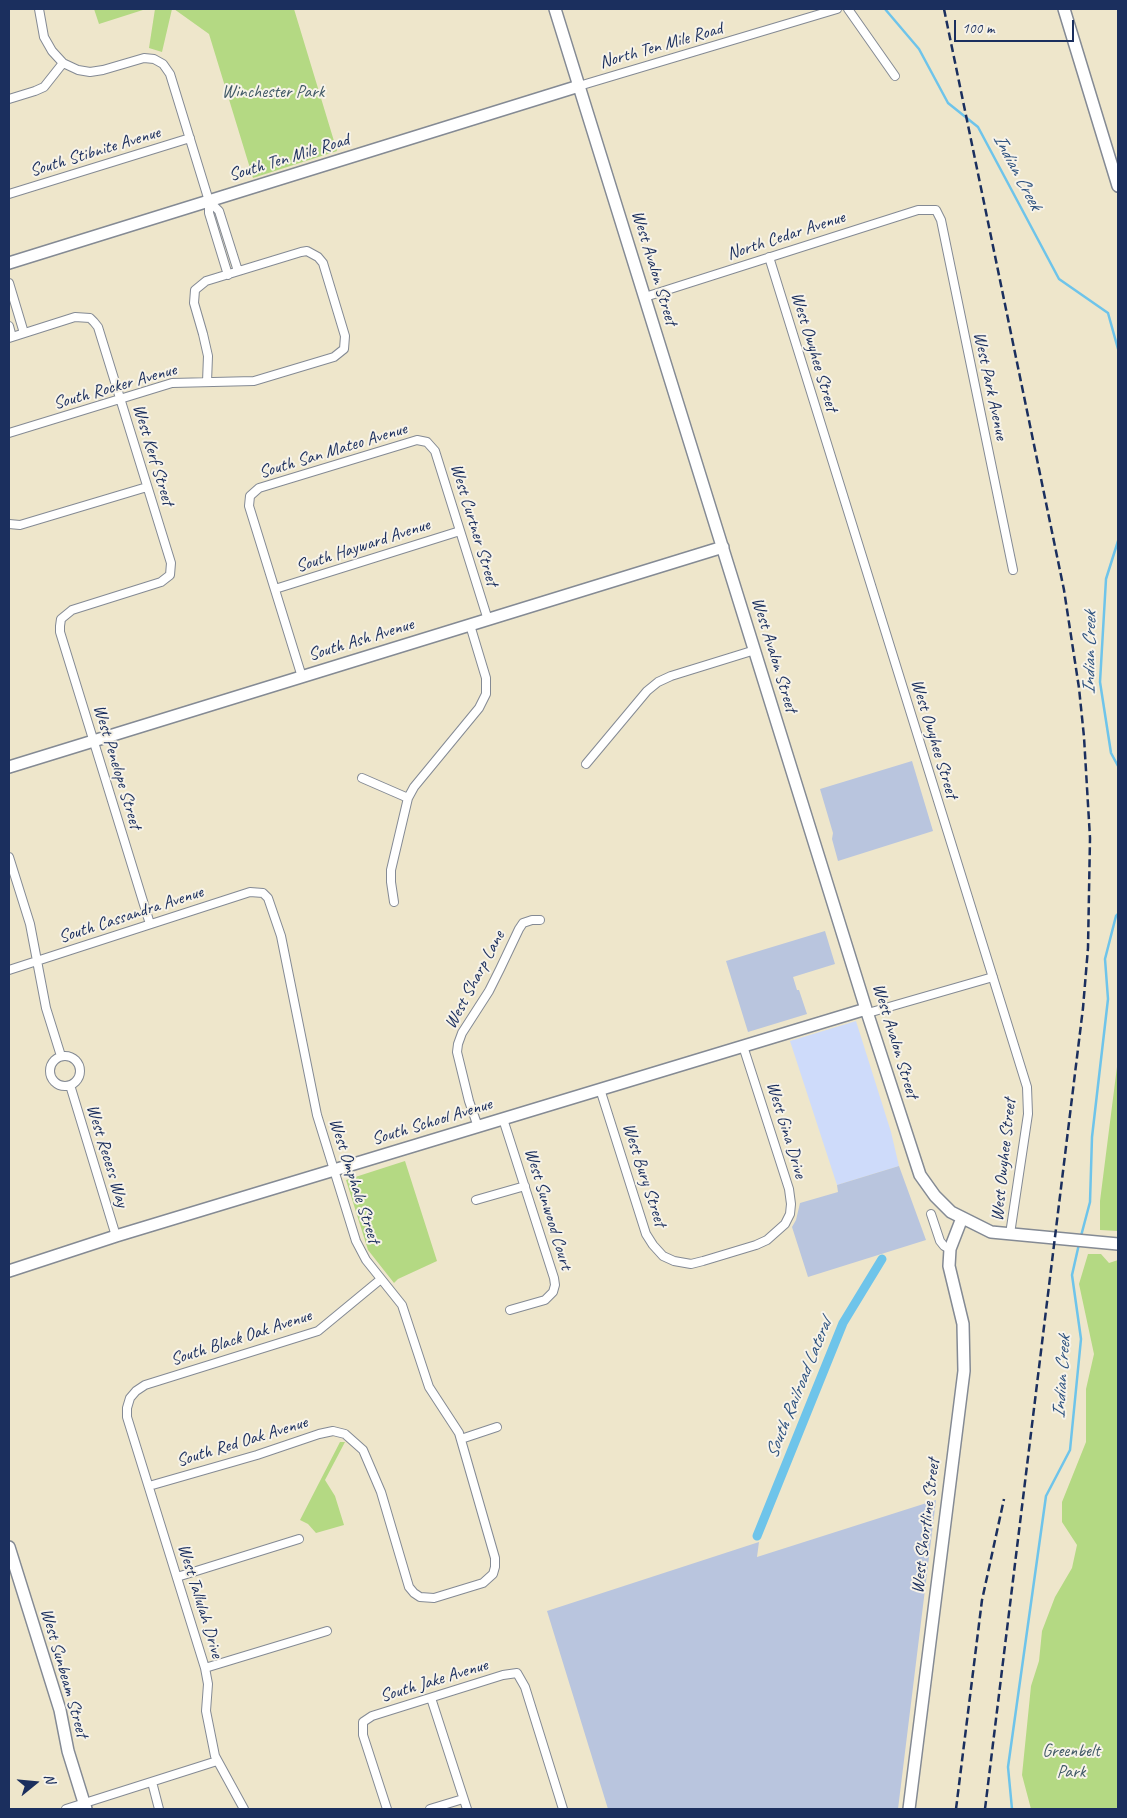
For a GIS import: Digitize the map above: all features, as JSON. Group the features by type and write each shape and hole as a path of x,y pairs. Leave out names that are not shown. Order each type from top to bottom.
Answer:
{"street":[{"path":"40,9 44,37 52,51 63,63 78,70 90,72 103,70 144,58 154,59 164,64 170,74 210,201 209,213 228,275"},
{"name":"West Avalon Street","path":"555,9 867,1011 920,1175 935,1196 951,1212 991,1232 1118,1244"},
{"name":"North Ten Mile Road","path":"579,86 837,9"},
{"path":"848,9 896,76"},
{"path":"1064,9 1118,186"},
{"path":"9,99 35,92 44,87 63,63"},
{"name":"South Ten Mile Road","path":"9,262 579,86"},
{"name":"South Stibnite Avenue","path":"9,194 190,138"},
{"path":"207,382 208,356 204,334 194,303 195,290 206,282 238,271 219,211 210,201"},
{"name":"North Cedar Avenue","path":"645,297 918,210 936,210"},
{"name":"West Park Avenue","path":"936,210 943,229 1013,570"},
{"name":"South Rocker Avenue","path":"9,433 172,383 243,382 264,379 334,357 344,349 345,336 323,262 313,253 301,252 238,271"},
{"name":"West Owyhee Street","path":"769,257 1027,1087 1028,1114 1010,1234"},
{"path":"9,283 24,333 10,337 9,326"},
{"name":"West Kerf Street","path":"24,333 75,317 90,318 98,327 171,563 170,574 161,582 72,610 61,619"},
{"name":"South San Mateo Avenue","path":"275,589 249,506 250,496 260,488 417,440 428,442"},
{"name":"West Curtner Street","path":"428,442 435,450 488,620"},
{"path":"9,524 20,525 147,487"},
{"name":"South Hayward Avenue","path":"275,589 460,531"},
{"name":"South Ash Avenue","path":"9,767 723,547"},
{"path":"275,589 302,677"},
{"name":"West Penelope Street","path":"61,619 60,632 150,924"},
{"path":"394,902 391,870 408,798 414,786 479,708 486,694 486,678 470,625"},
{"path":"586,764 647,691 658,682 671,676 755,650"},
{"path":"362,778 408,798"},
{"path":"9,858 30,924 46,1008 61,1056"},
{"name":"South Cassandra Avenue","path":"9,970 250,892 263,893"},
{"name":"West Omphale Street","path":"263,893 271,904 281,936 316,1115 358,1246 366,1260 402,1305 429,1387 457,1428 495,1558 493,1574"},
{"name":"West Sharp Lane","path":"478,1126 465,1084 458,1044 462,1033 489,991 519,929 523,923 540,920"},
{"path":"867,1011 992,977"},
{"name":"South School Avenue","path":"9,1271 116,1236 600,1089 867,1011"},
{"name":"West Gina Drive","path":"674,1261 697,1263 756,1245 767,1240 785,1224 790,1214 789,1189 744,1046"},
{"name":"West Recess Way","path":"61,1056 72,1057 80,1066 79,1078 70,1085 58,1084 51,1075 52,1064 61,1056"},
{"name":"West Recess Way","path":"70,1085 116,1236"},
{"name":"West Bury Street","path":"600,1089 646,1234 663,1256 674,1261"},
{"name":"West Sunwood Court","path":"504,1119 555,1285 553,1292 544,1300 510,1310"},
{"path":"476,1200 525,1186"},
{"path":"931,1214 940,1241 950,1249"},
{"name":"West Shortline Street","path":"909,1809 964,1371 963,1324 949,1266 950,1249 962,1218"},
{"name":"South Black Oak Avenue","path":"130,1398 136,1390 145,1385 318,1331 381,1278"},
{"name":"West Tallulah Drive","path":"130,1398 127,1408 128,1417 205,1668 208,1684 206,1711 217,1761 244,1809"},
{"path":"461,1439 497,1427"},
{"name":"South Red Oak Avenue","path":"149,1486 257,1455 319,1434 333,1431 345,1434 355,1441 362,1450 381,1492 410,1587 414,1593 420,1597 434,1598 483,1583 493,1574"},
{"path":"177,1577 298,1539"},
{"name":"West Sunbeam Street","path":"9,1547 60,1710 68,1752 86,1806"},
{"path":"205,1668 327,1631"},
{"name":"South Jake Avenue","path":"387,1809 363,1735 363,1722 372,1716 503,1675 517,1673 525,1687 563,1809"},
{"path":"431,1698 467,1809"},
{"path":"66,1809 86,1806 217,1761"},
{"path":"152,1782 160,1809"},
{"path":"430,1809 464,1799"}],"shaded area":[{"path":"912,761 933,831 838,861 832,839 833,833 820,789"},
{"path":"825,931 835,964 793,977 807,1014 748,1032 726,961"},
{"path":"856,1021 891,1132 899,1166 837,1185 790,1041"},
{"path":"899,1166 926,1240 808,1277 792,1227 796,1220 800,1203 838,1192 837,1185"},
{"path":"936,1500 898,1809 608,1809 547,1611 759,1542 757,1557"}],"green space":[{"path":"94,9 146,9 99,24"},
{"path":"155,9 172,9 162,52 149,48"},
{"name":"Winchester Park","path":"174,9 294,9 337,151 253,178 209,34"},
{"path":"1118,1059 1118,1231 1100,1230 1100,1201"},
{"path":"405,1161 437,1261 398,1279 394,1283 368,1250 346,1180"},
{"name":"Greenbelt Park","path":"1088,1254 1101,1254 1109,1263 1118,1260 1118,1809 1031,1809 1022,1775 1031,1686 1039,1661 1042,1631 1055,1597 1072,1568 1077,1545 1062,1522 1062,1502 1086,1442 1086,1389 1094,1354 1079,1284"},
{"path":"340,1442 345,1442 325,1480 335,1496 344,1525 316,1533 308,1524 300,1520"}],"waterway":[{"name":"Indian Creek","path":"885,9 919,49 948,103 978,127 1059,279 1108,313 1118,349"},
{"name":"Indian Creek","path":"1118,541 1106,579 1100,682 1111,753 1118,766"},
{"name":"Indian Creek","path":"1081,1236 1090,1202 1092,1137 1108,999 1105,959 1118,914"},
{"name":"Indian Creek","path":"1012,1809 1008,1767 1046,1496 1070,1450 1081,1339 1072,1275 1079,1244"},
{"name":"South Railroad Lateral","path":"757,1536 843,1323 882,1259"}],"railway":[{"path":"944,9 1064,590 1079,688 1090,838 1088,948 1083,1008 985,1809"},
{"path":"956,1809 982,1600 1004,1499"}]}
